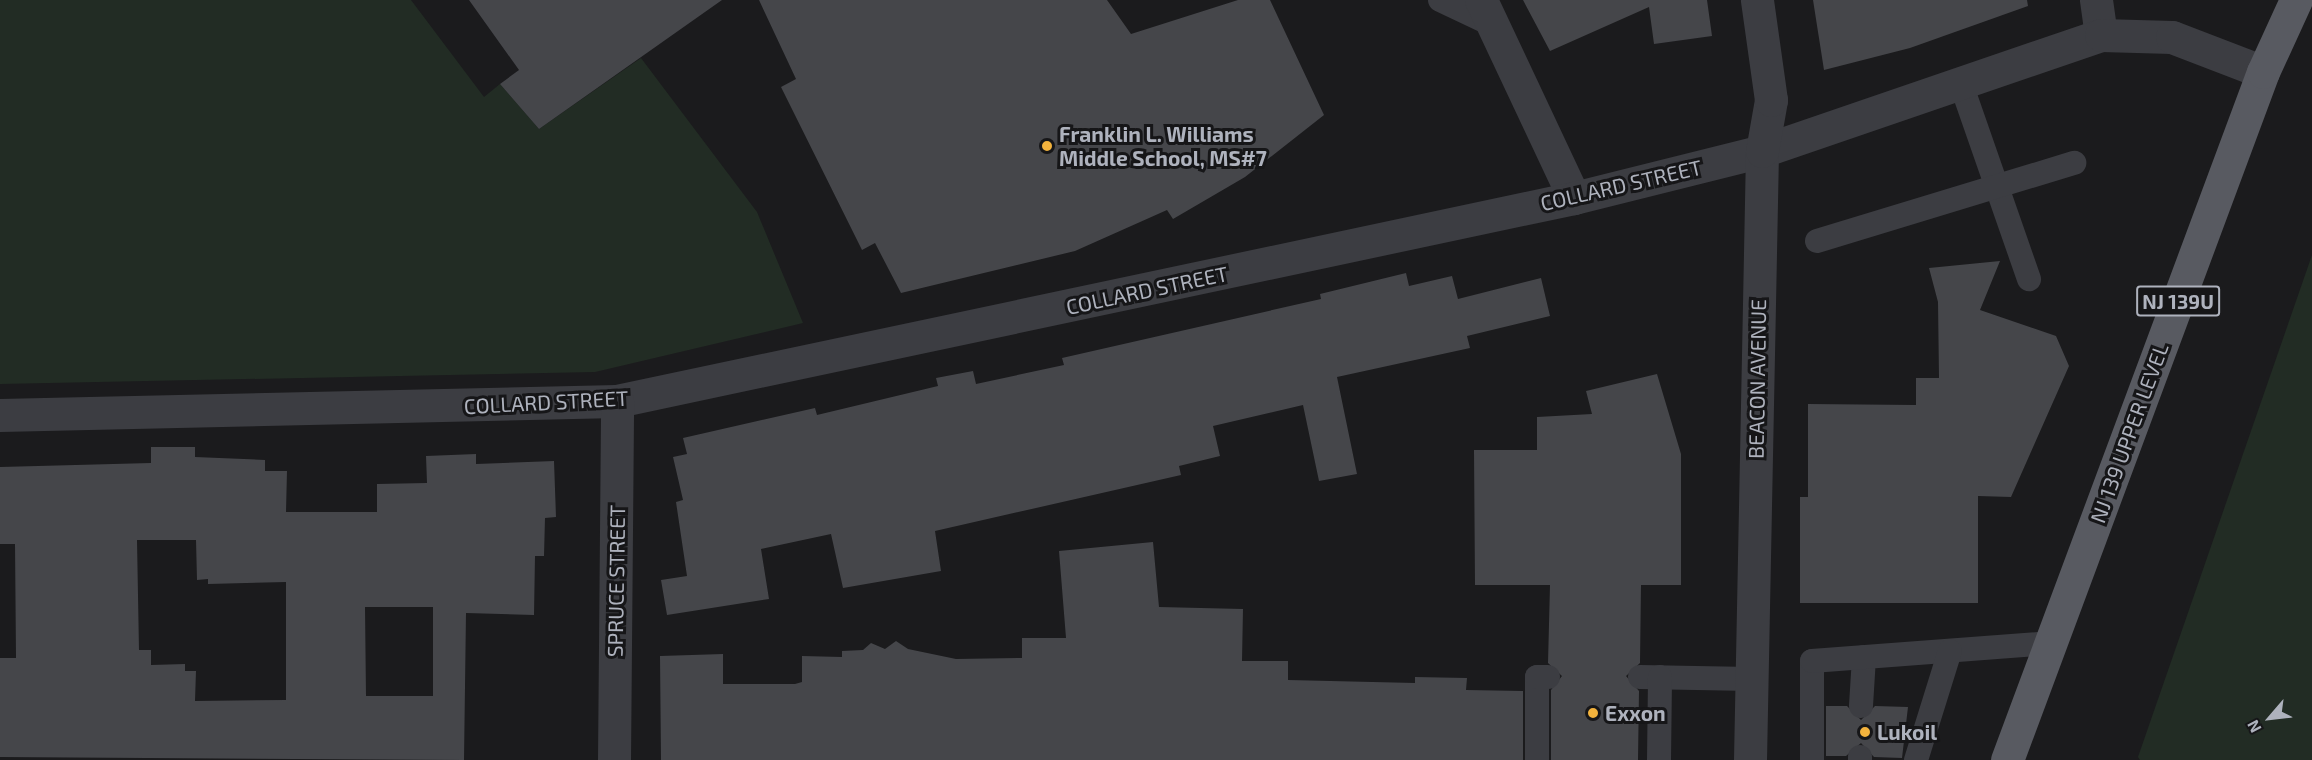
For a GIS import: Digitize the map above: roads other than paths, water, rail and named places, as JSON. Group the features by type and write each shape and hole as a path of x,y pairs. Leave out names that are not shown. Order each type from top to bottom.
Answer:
{"main road":[{"name":"NJ 139 UPPER LEVEL","path":"2263,72 2281,0"},
{"name":"NJ 139 UPPER LEVEL","path":"2007,760 2263,72 2296,0"}],"street":[{"name":"BEACON AVENUE","path":"1750,760 1762,151 1771,100 1756,0"},
{"path":"2096,0 2101,35"},
{"path":"1487,13 1574,198"},
{"name":"COLLARD STREET","path":"0,415 617,401 1574,198 1762,151 1960,81 2101,35 2172,37 2263,72"},
{"name":"SPRUCE STREET","path":"614,760 617,401"}],"lane":[{"path":"1440,0 1487,13"},
{"path":"1960,81 2029,279"},
{"path":"1817,241 2074,163"},
{"path":"1812,760 1812,661 2051,643"},
{"path":"1916,760 1950,651"},
{"path":"1861,706 1864,657"},
{"path":"1540,752 1538,677 1548,677"},
{"path":"1652,754 1650,677 1752,679"}],"place":[{"name":"Franklin L. Williams Middle School, MS#7","path":"1047,146"},
{"name":"Exxon","path":"1593,713"},
{"name":"Lukoil","path":"1865,732"}]}
